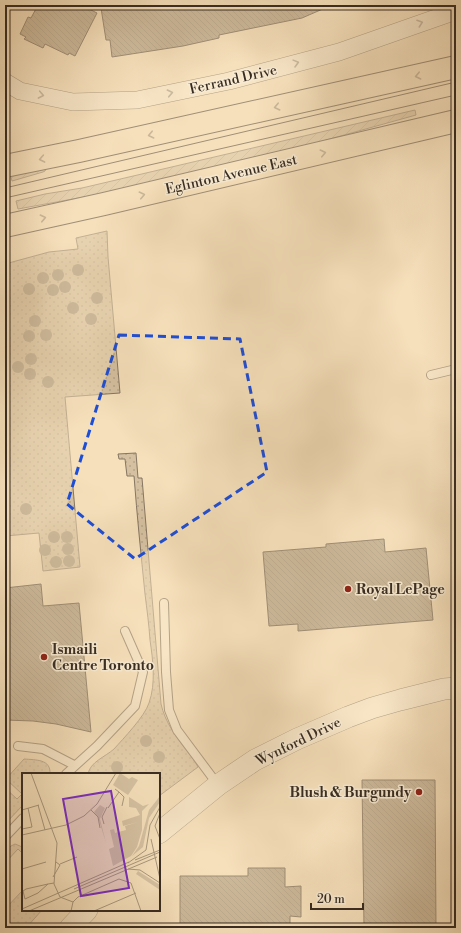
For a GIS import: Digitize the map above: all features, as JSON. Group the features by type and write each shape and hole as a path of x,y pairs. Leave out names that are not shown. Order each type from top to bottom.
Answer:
{"main road":[{"path":"5,166 79,151 456,67"},
{"name":"Eglinton Avenue East","path":"5,226 456,121"}],"street":[{"name":"Ferrand Drive","path":"5,82 20,91 73,102 137,100 229,81 339,52 456,11"},
{"name":"Wynford Drive","path":"160,832 218,785 255,760 296,738 372,708 400,700 456,688"},
{"path":"70,928 86,911"}],"lane":[{"path":"431,375 456,369"},
{"path":"164,603 166,672 169,710 177,730 218,785"},
{"path":"67,773 74,765 97,746 135,706 143,672 125,631"},
{"path":"18,746 43,750 74,765"},
{"path":"5,837 22,819"}],"highlighted area":[{"path":"119,335 240,339 267,472 135,559 67,504"}],"shaded area":[{"path":"415,110 416,115 301,147 111,192 18,209 16,201 45,194 82,188"},
{"path":"46,169 43,172 12,181 10,173"},
{"path":"107,231 120,393 65,397 80,567 43,571 39,533 5,536 5,264 49,252 78,249 76,238"},
{"path":"136,453 138,478 142,478 161,704 171,729 198,767 160,795 160,773 88,773 92,766 114,749 139,721 147,708 153,688 153,664 134,476 127,476 125,459 119,459 118,454"},
{"path":"24,759 42,761 48,765 50,769 50,773 22,773 22,794 6,779"},
{"path":"5,788 17,799 22,794 22,806 5,824"},
{"path":"15,844 20,846 22,847 22,853 18,849 5,863 5,853"},
{"path":"22,891 22,911 41,911 26,928 5,928 5,909"}],"building":[{"path":"38,5 81,5 97,13 75,56 69,53 68,55 45,44 43,48 24,39 26,37 20,34 28,17 31,18"},
{"path":"120,5 332,5 302,18 219,35 219,38 183,46 112,57 110,40 106,40 101,8"},
{"name":"Royal LePage","path":"384,539 385,552 426,548 433,620 298,631 298,624 269,626 263,552 326,547 326,544"},
{"name":"Ismaili Centre Toronto","path":"41,584 43,606 79,603 91,732 56,724 5,720 5,588"},
{"path":"362,780 435,780 436,928 364,928"},
{"path":"248,868 285,868 285,887 301,886 301,917 290,916 290,928 188,928 188,924 180,924 180,876 248,876"}],"tram line":[{"path":"5,188 456,82"},
{"path":"5,198 456,95"}],"place":[{"name":"Royal LePage","path":"348,589"},
{"name":"Ismaili Centre Toronto","path":"44,657"},
{"name":"Blush & Burgundy","path":"419,792"}]}
